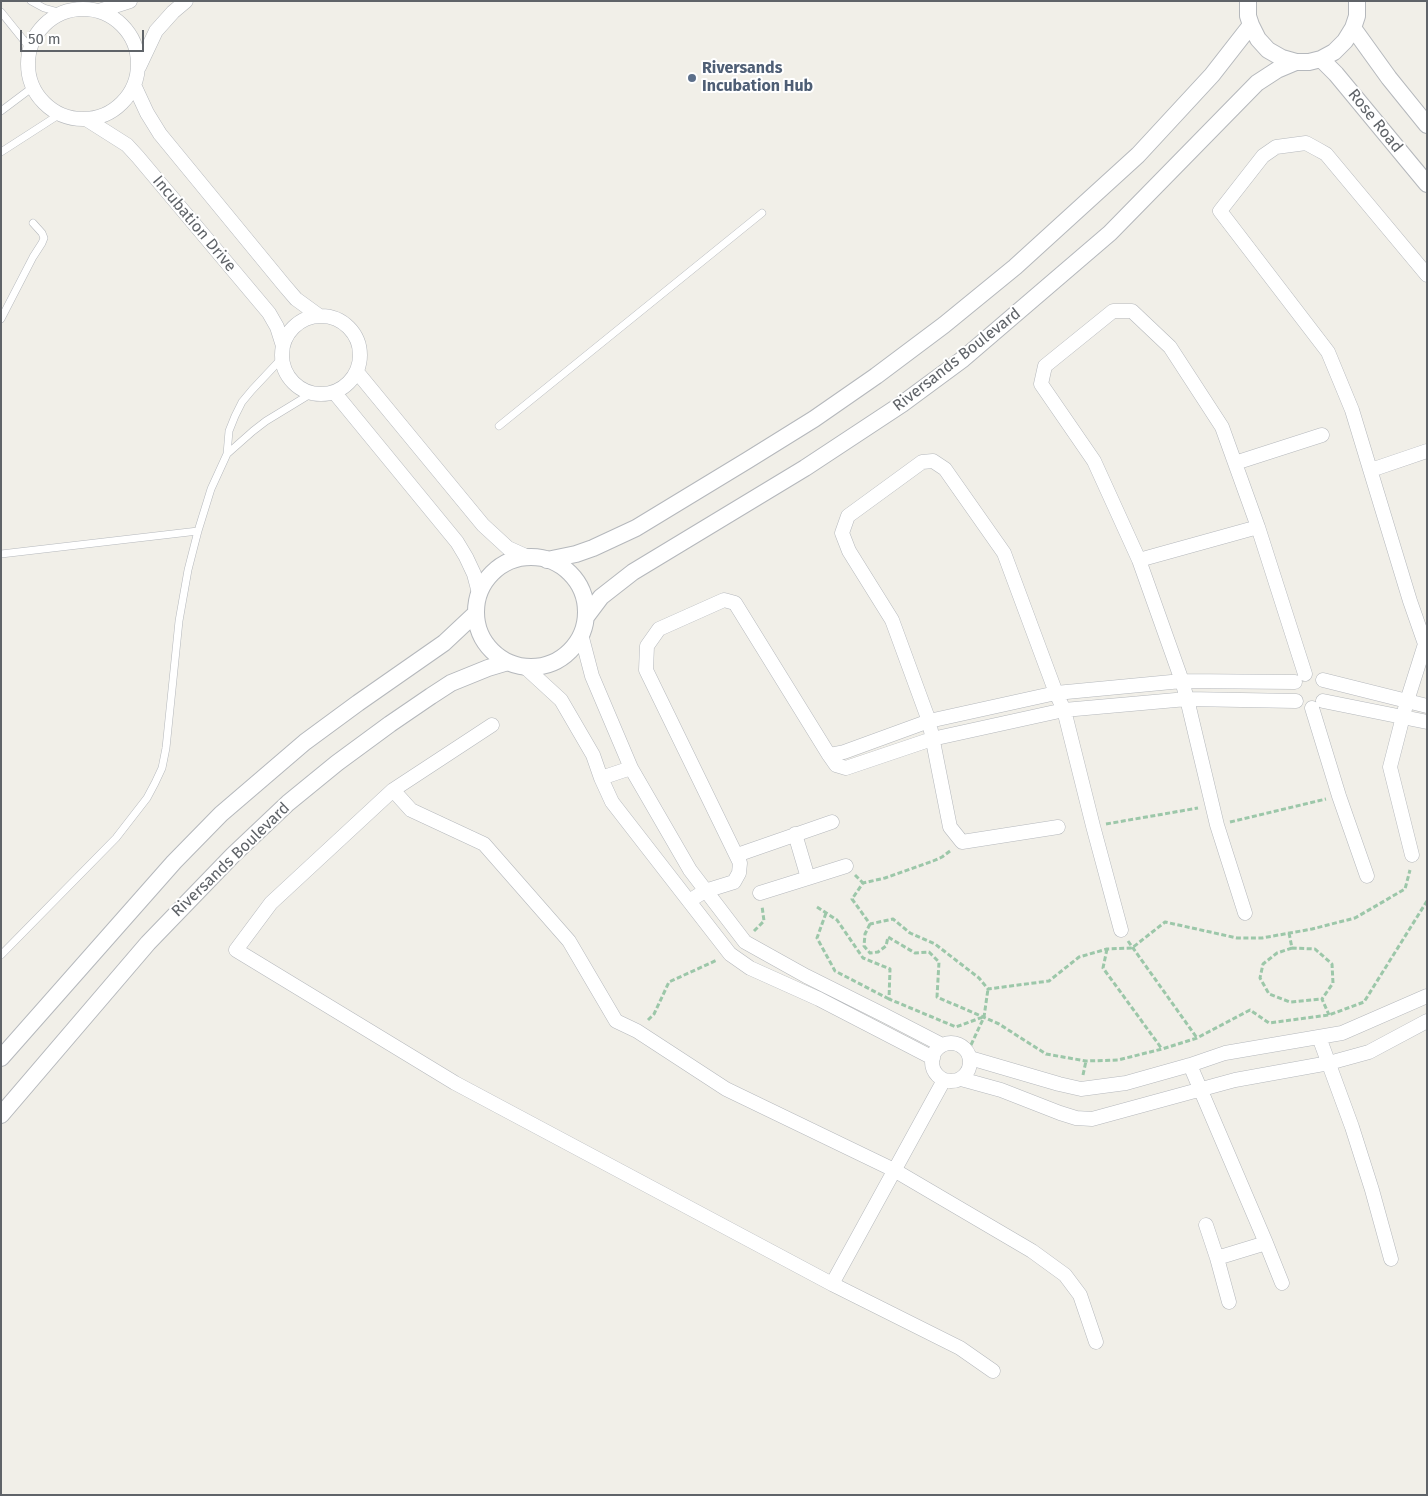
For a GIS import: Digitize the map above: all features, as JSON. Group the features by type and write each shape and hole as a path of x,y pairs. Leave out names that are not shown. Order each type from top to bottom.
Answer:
{"street":[{"path":"99,11 130,1"},
{"path":"138,68 136,50 128,33 115,20 99,11 87,9 74,9 48,21 37,33 30,48 28,61 29,74 33,86 40,98 49,107 60,114 73,118 86,119 101,116 115,109 126,99 134,85 138,68 156,31 172,12 186,1"},
{"path":"1248,1 1248,16 1258,39 1268,50 1282,58 1296,62 1309,62 1321,59 1334,52 1346,41 1357,16 1357,1"},
{"path":"547,560 576,554 593,548 636,528 814,419 936,331 1015,267 1138,155 1212,75 1251,26"},
{"path":"1353,28 1389,78 1427,125"},
{"name":"Rose Road","path":"1321,59 1336,74 1427,184"},
{"name":"Riversands Boulevard","path":"586,617 601,597 615,584 805,468 902,404 963,359 1110,233 1257,83 1277,70 1296,62"},
{"name":"Incubation Drive","path":"134,85 147,113 171,148 296,298 318,316"},
{"name":"Incubation Drive","path":"86,119 127,145 138,157 269,314 277,328 282,352"},
{"path":"1412,854 1390,767 1407,701 1425,644 1352,410 1328,352 1220,211 1263,156 1276,147 1306,143 1326,154 1427,275"},
{"path":"1245,913 1216,825 1182,681 1139,560 1094,461 1041,384 1045,366 1113,311 1132,311 1170,347 1222,427 1258,527 1300,678"},
{"path":"318,316 332,317 344,323 354,333 359,345 360,359 357,372 349,383 338,391 325,395 312,394 301,389 291,381 285,370 282,352 288,334 296,325 306,318 318,316"},
{"path":"357,372 483,525 508,548 528,557 547,560 563,568 576,581 584,598 586,617 581,634 572,648 559,660 542,666 525,667 508,662 495,654 484,642 478,628 476,612 479,593 487,579 498,568 512,560 528,557"},
{"path":"334,392 457,542 474,574 479,593"},
{"path":"1235,463 1322,435"},
{"path":"1371,470 1427,451"},
{"path":"1058,827 962,842 950,827 930,721 892,620 849,551 842,533 848,516 922,462 933,461 945,469 1004,553 1064,710 1092,826 1121,930"},
{"path":"1139,560 1258,527"},
{"path":"689,901 706,891 734,882 739,873 740,863 646,670 647,646 659,629 724,600 735,603 829,755 836,765 846,768 932,739 1064,710 1187,699 1296,700"},
{"path":"1,1058 174,862 221,814 305,742 358,702 444,644 476,612"},
{"path":"581,634 592,676 631,768 690,870 744,942 942,1046"},
{"name":"Riversands Boulevard","path":"1,1115 148,943 233,855 288,803 337,763 451,683 508,662"},
{"path":"525,667 561,700 593,755 612,802 730,954 750,968 819,999 933,1058"},
{"path":"829,755 844,752 930,721 1056,693 1182,681 1300,678 1313,674 1323,680 1427,706"},
{"path":"1300,678 1293,688 1293,695 1301,705 1318,704 1427,722"},
{"path":"1323,680 1326,686 1326,693 1318,704 1339,796 1367,876"},
{"path":"492,725 393,790 271,903 236,950 455,1083 832,1284 960,1348 993,1371"},
{"path":"601,778 631,768"},
{"path":"393,790 411,810 484,844 569,941 616,1021 637,1032 726,1089 894,1170 1032,1251 1065,1275 1080,1295 1096,1342"},
{"path":"736,855 832,822"},
{"path":"795,834 808,878"},
{"path":"760,893 846,866"},
{"path":"969,1055 969,1070 962,1079 956,1081 944,1080 935,1072 933,1058 937,1049 947,1043 959,1044 969,1055 1059,1084 1081,1089 1126,1083 1225,1053 1342,1033 1427,996"},
{"path":"962,1079 1001,1090 1076,1118 1092,1119 1235,1080 1329,1063 1369,1052 1427,1021"},
{"path":"1319,1037 1372,1190 1390,1259"},
{"path":"1190,1065 1282,1283"},
{"path":"832,1284 944,1080"},
{"path":"1206,1225 1229,1302"},
{"path":"1217,1258 1266,1243"}],"lane":[{"path":"30,1 44,8 62,13"},
{"path":"1,12 30,48"},
{"path":"1,111 33,86"},
{"path":"1,152 60,114"},
{"path":"499,426 762,213"},
{"path":"1,319 44,238 33,223"},
{"path":"1,954 116,838 147,798 162,768 166,748 179,621 188,570 198,531 211,489 227,454 229,432 242,402 282,352"},
{"path":"227,454 266,421 312,394"},
{"path":"1,554 198,531"}],"path":[{"path":"1216,825 1339,796"},
{"path":"1092,826 1211,806"},
{"path":"870,924 852,899 863,883 885,878 933,861 942,857 962,842"},
{"path":"988,989 1049,981 1079,958 1107,950 1132,948 1166,922 1236,938 1262,938 1312,929 1355,918 1405,889 1413,860 1412,854"},
{"path":"744,942 764,921 760,893"},
{"path":"870,924 865,934 864,946 870,954 878,952 886,946 888,937 916,953 929,952 939,962 937,997 999,1024 1046,1054 1086,1061 1118,1060 1197,1038 1250,1010 1269,1023 1329,1015 1364,1002 1427,901"},
{"path":"816,907 837,920 862,958 890,969 890,999"},
{"path":"826,913 817,938 835,971 890,999 956,1027 984,1017"},
{"path":"870,924 893,919 910,933 935,944 979,978 988,989 984,1017 969,1055"},
{"path":"1121,930 1197,1038"},
{"path":"1289,933 1292,948"},
{"path":"1292,948 1315,949 1332,964 1333,984 1322,999 1290,1002 1268,994 1260,978 1263,964 1276,953 1292,948"},
{"path":"1107,950 1103,968 1162,1049"},
{"path":"637,1032 654,1014 670,982 730,954"},
{"path":"1322,999 1329,1015"}],"place":[{"name":"Riversands Incubation Hub","path":"692,78"}]}
